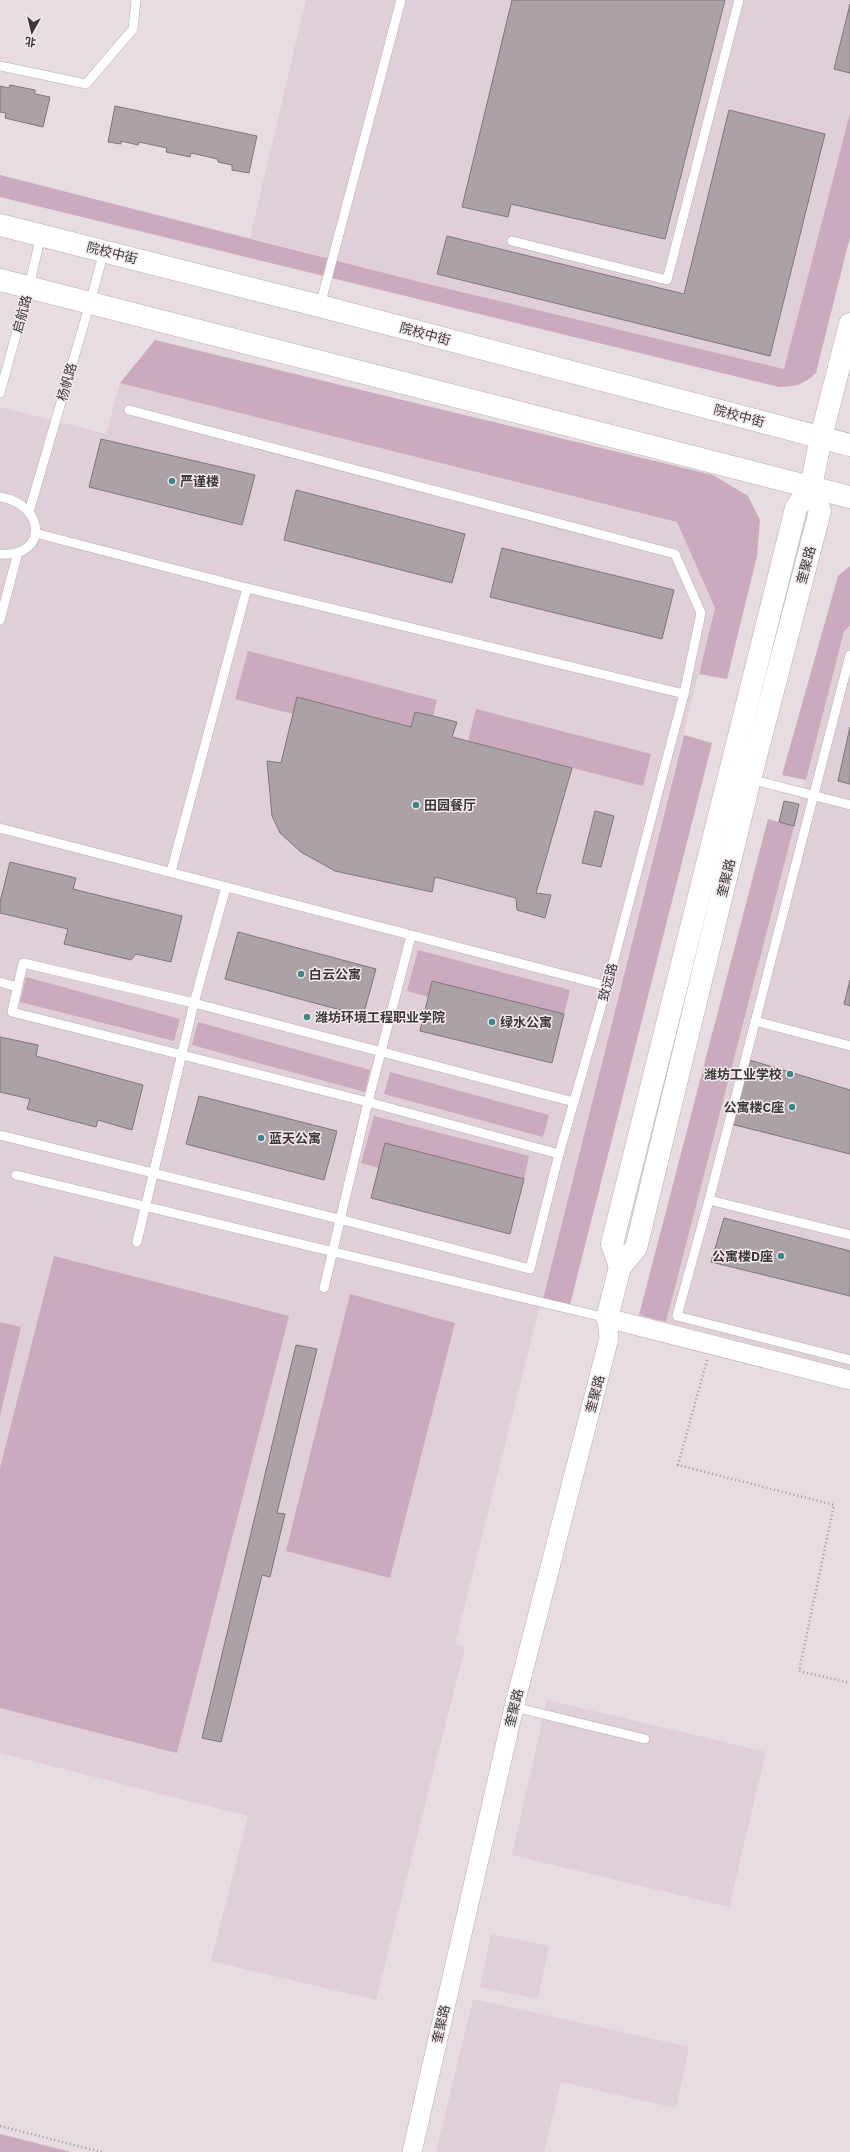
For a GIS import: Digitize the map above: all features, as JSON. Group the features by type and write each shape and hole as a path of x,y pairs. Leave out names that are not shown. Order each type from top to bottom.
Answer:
{"street":[{"name":"院校中街","path":"0,225 320,306 850,445"},
{"path":"0,280 850,497"},
{"name":"奎聚路","path":"620,1266 612,1244 796,508 811,487 821,437 850,324"},
{"name":"奎聚路","path":"412,2152 514,1707 609,1338 607,1318 620,1266 636,1248 750,779 820,511 811,487"},
{"path":"607,1318 850,1380"}],"lane":[{"path":"0,66 86,84 133,29 136,0"},
{"path":"320,306 401,0"},
{"path":"512,240 667,280 738,0"},
{"name":"启航路","path":"0,393 29,287 41,235"},
{"name":"杨帆路","path":"29,512 104,251"},
{"name":"致远路","path":"128,410 675,554 701,613 684,694 607,986 559,1154 530,1269 339,1219"},
{"path":"0,497 21,505 33,516 37,528 29,545 18,552 0,554"},
{"path":"35,533 247,588 684,694"},
{"path":"0,620 18,552"},
{"path":"171,872 247,588"},
{"path":"850,655 815,796 677,1316 850,1360"},
{"path":"750,779 850,805"},
{"path":"0,828 410,936 607,986"},
{"path":"137,1242 194,1003 226,887"},
{"path":"324,1288 339,1219 410,936"},
{"path":"559,1154 368,1102 12,1012 23,963 194,1003 381,1053 574,1102"},
{"path":"0,982 17,987"},
{"path":"755,1021 850,1046"},
{"path":"0,1135 339,1219"},
{"path":"16,1175 607,1318"},
{"path":"709,1200 850,1235"},
{"path":"514,1707 645,1739"}],"path":[{"path":"712,1344 678,1465 834,1505 799,1671 850,1683"},
{"path":"0,2126 102,2152"}],"shaded area":[{"path":"306,0 850,0 850,113 784,369 424,283 250,238"},
{"path":"850,113 850,237 816,373 804,382 790,386 779,387 0,197 0,175 424,283 784,369"},
{"path":"155,340 713,475 748,496 760,520 757,556 727,679 699,674 715,608 677,522 120,383"},
{"name":"潍坊环境工程职业学院","path":"120,383 677,522 715,608 455,1644 465,1647 376,2000 211,1961 248,1816 0,1753 0,407 106,434"},
{"path":"850,566 850,626 844,631 806,780 782,775 838,576"},
{"name":"潍坊工业学校","path":"850,626 850,1370 666,1322 844,630"},
{"path":"248,651 437,700 433,716 415,712 411,727 297,697 293,714 235,699"},
{"path":"476,709 651,754 643,786 468,741"},
{"path":"684,735 712,743 570,1305 543,1298"},
{"path":"768,819 794,826 666,1322 639,1315"},
{"path":"418,950 570,990 564,1014 432,981 428,997 407,991"},
{"path":"26,977 180,1019 174,1041 20,1002"},
{"path":"198,1022 370,1070 365,1092 192,1045"},
{"path":"390,1072 549,1115 543,1137 384,1094"},
{"path":"374,1116 529,1156 524,1179 385,1143 379,1168 361,1163"},
{"path":"54,1256 289,1316 177,1753 0,1708 0,1468"},
{"path":"350,1294 455,1323 390,1578 286,1551"},
{"path":"0,1322 21,1327 0,1416"},
{"path":"547,1700 766,1752 729,1907 512,1855"},
{"path":"491,1934 549,1946 538,1999 480,1987"},
{"path":"473,1999 689,2047 676,2108 561,2082 544,2152 436,2152"},
{"path":"0,2134 71,2152 0,2152"}],"building":[{"path":"512,0 725,0 665,239 511,204 508,217 462,207"},
{"path":"850,4 850,73 834,69"},
{"path":"10,85 35,90 35,94 50,97 43,127 5,118 6,113 0,112 0,86 9,88"},
{"path":"115,106 257,136 249,173 232,170 232,165 218,162 218,159 191,153 190,157 166,152 167,148 139,142 138,145 121,141 121,144 108,142"},
{"path":"729,110 825,134 770,356 437,274 447,236 684,294"},
{"name":"严谨楼","path":"101,439 255,475 242,525 89,487"},
{"path":"296,490 465,534 452,583 284,540"},
{"path":"502,548 674,590 662,639 490,597"},
{"name":"田园餐厅","path":"297,697 411,727 415,712 457,722 452,737 572,768 536,893 551,895 545,918 517,910 516,898 435,877 432,892 335,871 301,852 280,833 272,816 267,761 281,763"},
{"path":"850,727 850,784 838,781"},
{"path":"784,801 799,804 794,826 779,822"},
{"path":"595,811 614,816 601,867 582,863"},
{"path":"10,862 76,878 73,889 182,916 171,962 136,954 131,960 64,944 68,929 0,913 0,902"},
{"name":"白云公寓","path":"238,932 376,969 363,1016 225,979"},
{"path":"850,980 850,1006 844,1004"},
{"name":"绿水公寓","path":"432,981 564,1014 552,1063 420,1031"},
{"path":"0,1037 38,1045 36,1056 143,1085 132,1130 98,1120 96,1127 27,1109 30,1099 0,1092"},
{"name":"公寓楼C座","path":"746,1059 850,1090 850,1154 731,1124"},
{"name":"蓝天公寓","path":"199,1096 337,1131 324,1180 186,1144"},
{"path":"385,1143 524,1179 510,1234 371,1198"},
{"name":"公寓楼D座","path":"724,1218 850,1251 850,1296 711,1262"},
{"path":"296,1345 317,1349 277,1513 285,1514 270,1577 262,1575 221,1742 202,1738"}],"place":[{"name":"严谨楼","path":"172,481"},
{"name":"田园餐厅","path":"416,805"},
{"name":"白云公寓","path":"301,974"},
{"name":"潍坊环境工程职业学院","path":"307,1017"},
{"name":"绿水公寓","path":"492,1022"},
{"name":"潍坊工业学校","path":"790,1074"},
{"name":"公寓楼C座","path":"792,1107"},
{"name":"蓝天公寓","path":"261,1138"},
{"name":"公寓楼D座","path":"781,1256"}]}
